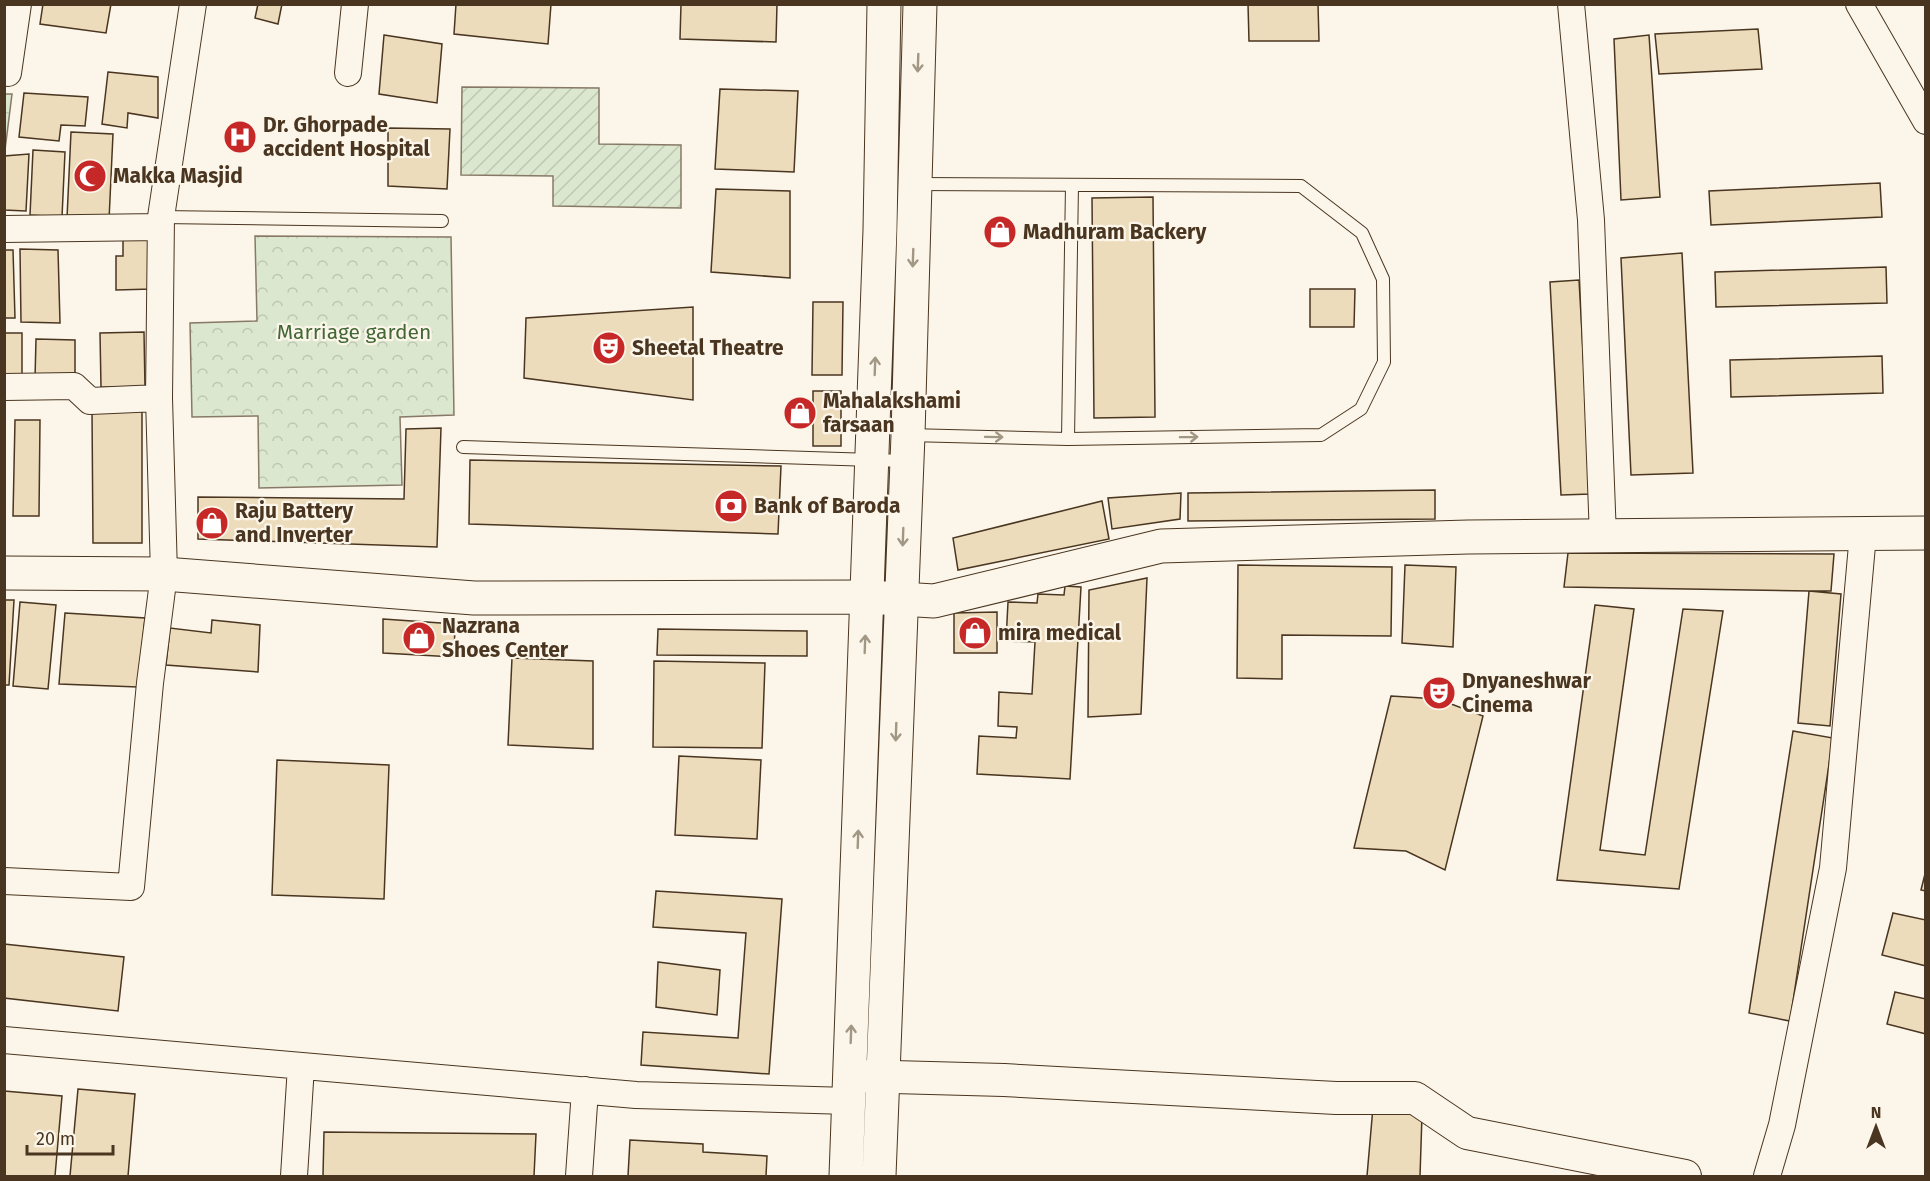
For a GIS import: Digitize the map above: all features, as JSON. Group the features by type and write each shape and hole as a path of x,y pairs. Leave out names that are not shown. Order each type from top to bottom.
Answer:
{"main road":[{"path":"884,4 898,185"},
{"path":"879,1176 901,600 890,443 898,185 920,4"},
{"path":"846,1176 867,597 890,443"},
{"path":"4,573 164,574 474,598 867,597 934,601 1161,546 1468,537 1926,533"}],"street":[{"path":"8,73 18,4"},
{"path":"4,881 131,887 150,683 164,574 159,398 160,222 193,4"},
{"path":"348,73 355,4"},
{"path":"1571,4 1591,220 1603,537"},
{"path":"1859,4 1926,121"},
{"path":"4,229 160,222"},
{"path":"4,387 74,386 90,401 159,398"},
{"path":"1767,1176 1782,1125 1833,868 1863,534"},
{"path":"4,1040 636,1095 849,1089 883,1078 1004,1080 1336,1098 1415,1098 1467,1133 1685,1176"},
{"path":"294,1176 301,1066"},
{"path":"579,1176 585,1090"}],"lane":[{"path":"463,447 890,443 1321,435 1361,409 1384,362 1383,279 1362,233 1301,186 898,185"},
{"path":"1068,438 1072,185"},
{"path":"160,222 442,221"}],"green space":[{"path":"462,87 599,88 599,144 681,145 681,208 553,206 553,176 461,175"},
{"path":"4,94 12,94 5,150 4,150"},
{"name":"Marriage garden","path":"255,236 451,237 454,415 400,417 402,485 259,488 258,416 192,417 190,323 257,321"}],"building":[{"path":"43,4 111,4 106,33 40,24"},
{"path":"258,4 282,4 278,24 255,18"},
{"path":"456,4 551,4 548,44 454,34"},
{"path":"681,4 777,4 776,42 680,39"},
{"path":"1248,4 1318,4 1319,41 1249,41"},
{"path":"1758,29 1762,69 1659,74 1655,34"},
{"path":"384,35 442,44 437,103 379,94"},
{"path":"1649,35 1660,197 1621,200 1614,39"},
{"path":"108,72 158,77 158,118 128,113 127,128 102,124"},
{"path":"720,89 798,91 794,172 715,169"},
{"path":"24,93 88,97 85,126 61,125 59,141 19,137"},
{"path":"388,128 450,129 447,189 388,186"},
{"name":"Makka Masjid","path":"71,132 113,134 109,220 67,218"},
{"path":"33,150 65,152 62,217 30,215"},
{"path":"29,154 26,211 4,210 4,156"},
{"path":"1880,183 1882,217 1711,225 1709,191"},
{"path":"716,189 790,191 790,278 711,272"},
{"path":"1153,197 1155,417 1094,418 1092,198"},
{"path":"123,239 151,239 152,289 116,290 116,256 123,256"},
{"path":"20,249 58,250 60,323 21,322"},
{"path":"4,250 13,250 15,318 4,318"},
{"path":"1682,253 1693,473 1631,475 1621,258"},
{"path":"1886,267 1887,303 1716,307 1715,272"},
{"path":"1579,280 1591,494 1561,495 1550,282"},
{"path":"1310,289 1355,289 1354,327 1310,327"},
{"path":"813,302 843,302 842,375 812,375"},
{"name":"Sheetal Theatre","path":"693,307 693,400 524,378 526,318"},
{"path":"144,332 145,388 101,387 100,333"},
{"path":"4,333 22,333 22,379 4,379"},
{"path":"36,339 75,340 75,380 35,379"},
{"path":"1882,356 1883,393 1731,397 1730,360"},
{"path":"813,391 841,391 841,446 813,446"},
{"path":"92,411 142,411 142,543 93,543"},
{"path":"15,420 40,420 39,516 13,516"},
{"path":"441,428 437,547 198,539 198,497 404,499 406,429"},
{"path":"470,460 781,466 778,534 469,524"},
{"path":"1435,490 1435,519 1188,521 1188,493"},
{"path":"1181,493 1180,519 1112,529 1108,498"},
{"path":"1102,501 1109,539 958,570 953,538"},
{"path":"1568,553 1834,554 1831,591 1809,591 1564,587"},
{"path":"1238,565 1392,567 1391,636 1282,635 1282,679 1237,678"},
{"path":"1405,565 1456,567 1453,647 1402,643"},
{"path":"1147,578 1141,714 1088,717 1089,590"},
{"path":"1065,586 1081,587 1070,779 977,774 979,736 1016,738 1017,727 998,726 999,692 1032,694 1035,642 1006,641 1008,602 1037,603 1038,594 1064,595"},
{"path":"1809,591 1841,594 1830,726 1798,723"},
{"path":"4,600 14,600 9,685 4,685"},
{"path":"20,602 56,605 48,689 13,686"},
{"path":"1595,605 1634,609 1600,850 1645,855 1683,609 1723,611 1679,889 1557,880"},
{"name":"mira medical","path":"997,612 997,653 954,653 954,613"},
{"path":"65,613 145,618 138,687 59,684"},
{"name":"Nazrana Shoes Center","path":"383,619 455,624 454,657 383,653"},
{"path":"212,620 260,625 258,672 166,665 170,628 211,633"},
{"path":"658,629 807,631 807,656 657,655"},
{"path":"512,658 593,661 593,749 508,745"},
{"path":"654,661 765,663 762,748 653,747"},
{"path":"1391,696 1438,699 1483,716 1445,870 1406,851 1354,848"},
{"path":"1793,731 1833,738 1790,1021 1749,1013"},
{"path":"679,756 761,760 757,839 675,835"},
{"path":"277,760 389,765 384,899 272,895"},
{"path":"1926,870 1926,891 1921,890"},
{"path":"656,891 782,899 769,1074 641,1065 643,1032 738,1038 746,933 653,927"},
{"path":"1893,913 1926,920 1926,966 1882,955"},
{"path":"4,944 124,957 118,1011 4,998"},
{"path":"658,962 720,970 717,1015 656,1007"},
{"path":"1895,992 1926,999 1926,1034 1887,1024"},
{"path":"78,1089 135,1094 128,1176 70,1176"},
{"path":"4,1091 62,1096 55,1176 4,1176"},
{"path":"1373,1107 1422,1115 1420,1176 1367,1176"},
{"path":"324,1132 536,1134 534,1176 323,1176"},
{"path":"630,1140 703,1144 703,1152 767,1156 766,1176 628,1176"}],"place":[{"name":"Dr. Ghorpade accident Hospital","path":"240,137"},
{"name":"Makka Masjid","path":"90,176"},
{"name":"Madhuram Backery","path":"1000,232"},
{"name":"Sheetal Theatre","path":"609,348"},
{"name":"Mahalakshami farsaan","path":"800,413"},
{"name":"Bank of Baroda","path":"731,506"},
{"name":"Raju Battery and Inverter","path":"212,523"},
{"name":"mira medical","path":"975,633"},
{"name":"Nazrana Shoes Center","path":"419,638"},
{"name":"Dnyaneshwar Cinema","path":"1439,693"}]}
